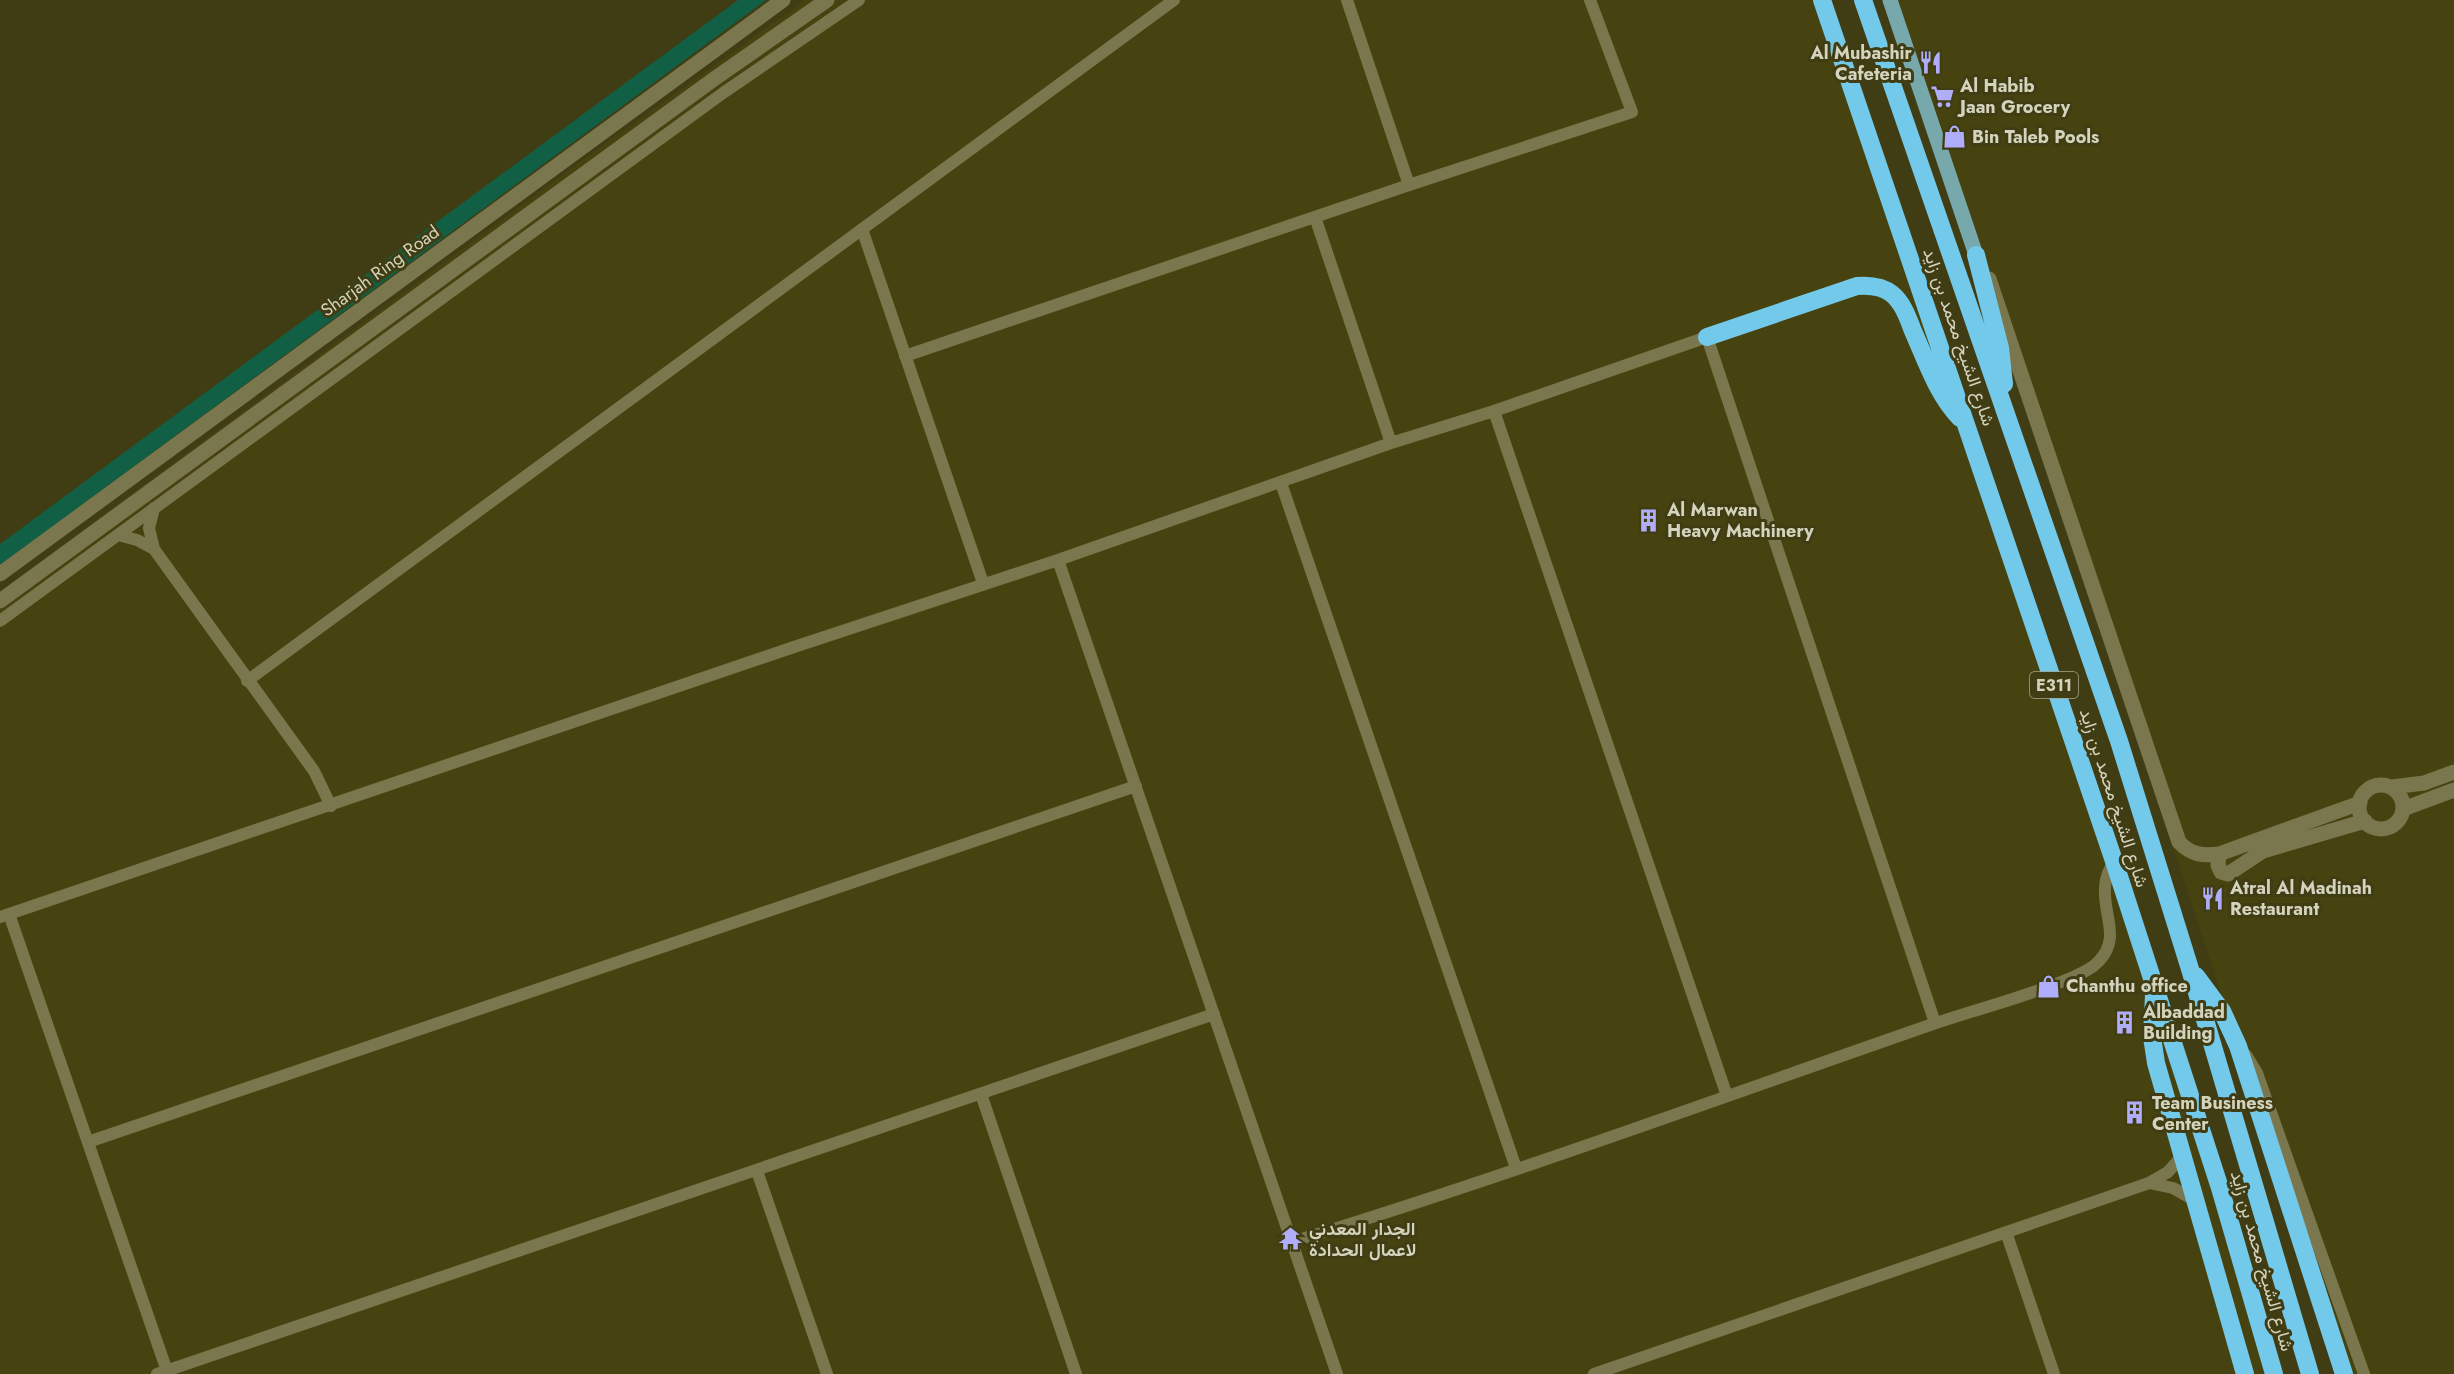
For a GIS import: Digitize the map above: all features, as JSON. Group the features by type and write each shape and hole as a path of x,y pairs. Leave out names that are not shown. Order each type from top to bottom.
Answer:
{"highway":[{"name":"شارع الشيخ محمد بن زايد","path":"1822,0 2114,861 2220,1188 2274,1374"},
{"name":"شارع الشيخ محمد بن زايد","path":"1863,0 2119,741 2190,969 2310,1374"},
{"path":"1976,255 2000,348 2004,407"},
{"path":"1707,337 1857,286 1866,285 1884,289 1898,300 1944,398 1966,424"},
{"path":"2190,969 2222,1011 2238,1046 2344,1374"},
{"path":"2155,988 2152,1023 2153,1050 2245,1374"}],"main road":[{"path":"1890,0 1976,255"}],"street":[{"name":"Sharjah Ring Road","path":"0,574 783,0"},
{"path":"0,601 714,79 827,0"},
{"path":"0,621 723,93 859,0"},
{"path":"1347,0 1409,185"},
{"path":"905,356 1632,112 1590,0"},
{"path":"248,681 1170,1"},
{"path":"1315,217 1391,443"},
{"path":"862,229 983,583"},
{"path":"1976,255 1994,291 2176,837 2183,847 2193,853 2207,856 2219,854 2360,803"},
{"path":"1214,1014 162,1372 88,1142 5,915 983,583 1058,560 1391,443 1494,411 1707,337 1935,1023"},
{"path":"1494,411 1727,1096"},
{"path":"1281,483 1515,1168"},
{"path":"154,508 148,528 154,549 314,771 331,806"},
{"path":"118,535 137,540 154,549"},
{"path":"1058,560 1337,1374"},
{"path":"2392,787 2401,796 2403,809 2398,820 2385,828 2372,827 2360,813 2360,803 2368,789 2376,786 2392,787 2424,783 2454,772"},
{"path":"88,1142 1136,786"},
{"path":"2403,809 2454,790"},
{"path":"2219,854 2218,868 2221,872 2228,874 2263,851 2365,821"},
{"path":"1292,1242 1727,1096 1935,1023 2044,989 2083,972 2100,961 2110,944 2111,924 2104,887 2107,874 2114,861"},
{"path":"2238,1046 2257,1073 2364,1374"},
{"path":"981,1094 1076,1374"},
{"path":"1594,1374 2149,1183 2168,1172 2182,1155"},
{"path":"757,1171 827,1374"},
{"path":"2149,1183 2173,1188 2194,1200"},
{"path":"2006,1232 2054,1374"}],"shaded area":[{"path":"805,0 1816,0 2282,1374 0,1374 0,591 580,162"},
{"path":"1895,0 2454,0 2454,1374 2346,1374"}],"green space":[{"path":"738,0 766,0 0,565 0,544"}],"place":[{"name":"Al Mubashir Cafeteria","path":"1930,63"},
{"name":"Al Habib Jaan Grocery","path":"1942,96"},
{"name":"Bin Taleb Pools","path":"1954,137"},
{"name":"Al Marwan Heavy Machinery","path":"1649,520"},
{"name":"Atral Al Madinah Restaurant","path":"2212,898"},
{"name":"Chanthu office","path":"2048,986"},
{"name":"Albaddad Building","path":"2125,1022"},
{"name":"Team Business Center","path":"2134,1113"},
{"name":"الجدار المعدني لاعمال الحدادة","path":"1291,1239"}]}
